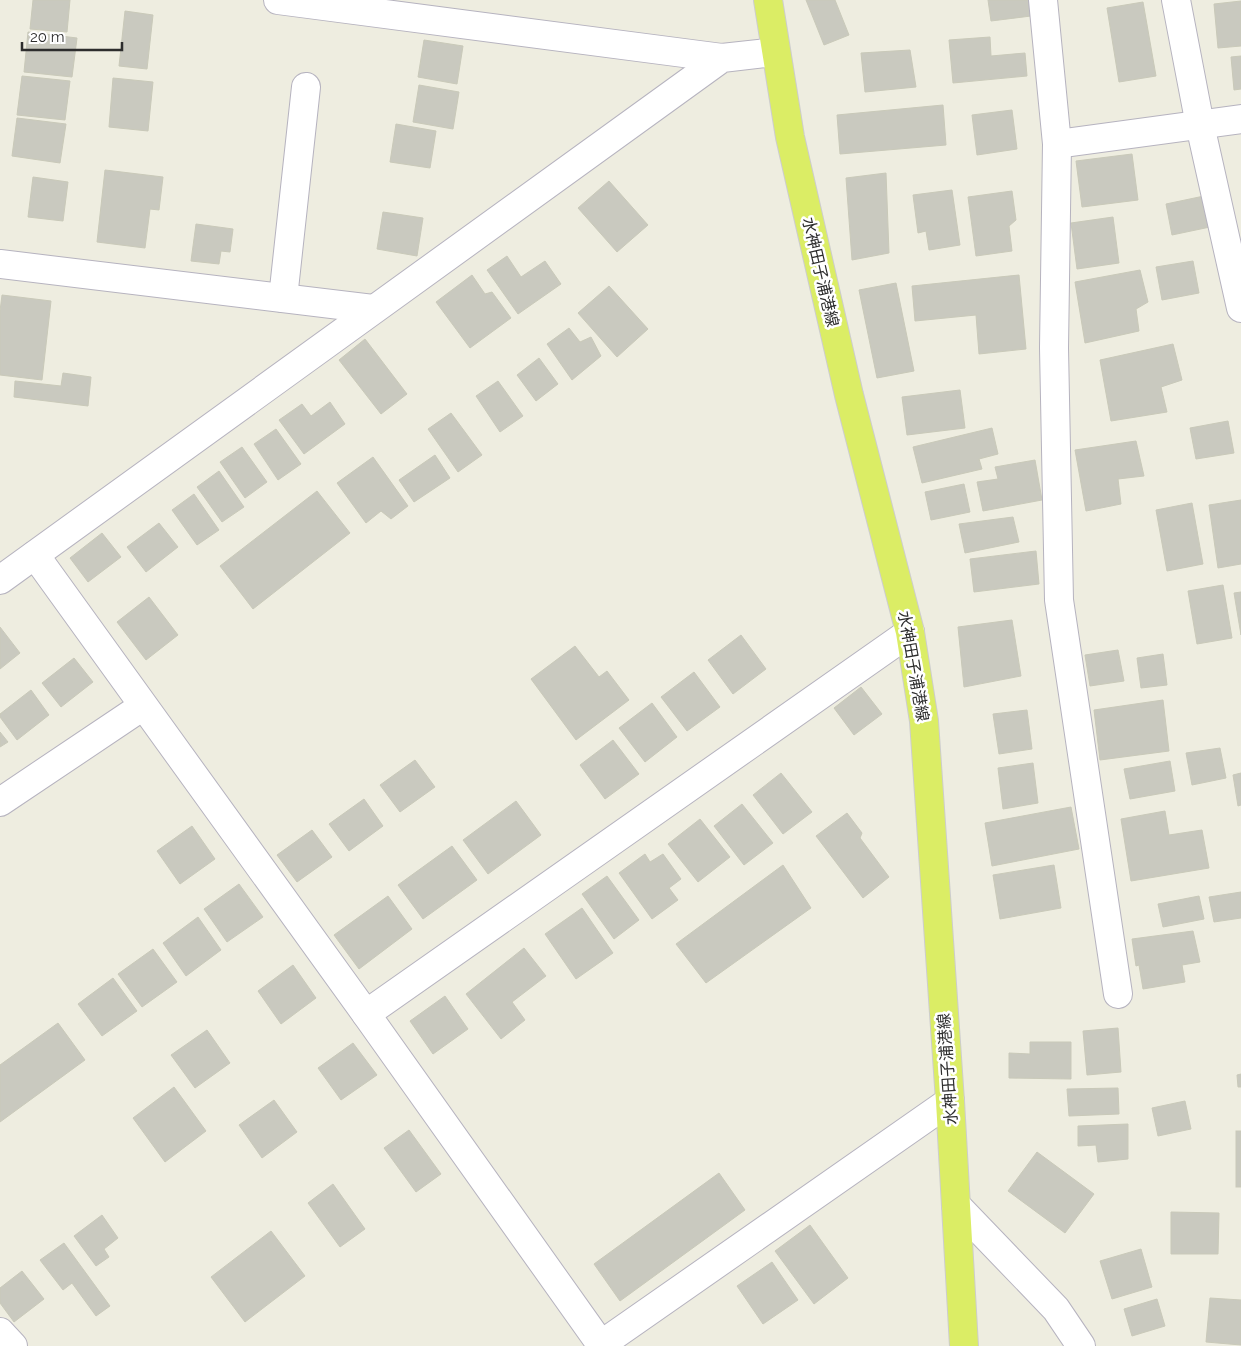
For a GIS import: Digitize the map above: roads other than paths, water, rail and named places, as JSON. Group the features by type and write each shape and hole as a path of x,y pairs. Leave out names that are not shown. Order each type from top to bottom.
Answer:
{"main road":[{"name":"水神田子浦港線","path":"768,0 790,137 849,395 910,632 924,721 950,1101 964,1346"}],"street":[{"path":"278,0 400,8 722,58 776,52"},
{"path":"1043,0 1058,144 1054,348 1059,600 1118,994"},
{"path":"1176,0 1200,124 1241,308"},
{"path":"0,580 722,58"},
{"path":"283,298 306,87"},
{"path":"1058,144 1241,119"},
{"path":"0,264 373,309"},
{"path":"35,555 366,1014 601,1345 950,1101"},
{"path":"366,1014 910,632"},
{"path":"0,802 143,706"},
{"path":"956,1206 1056,1309 1081,1346"},
{"path":"0,1332 13,1346"}]}
